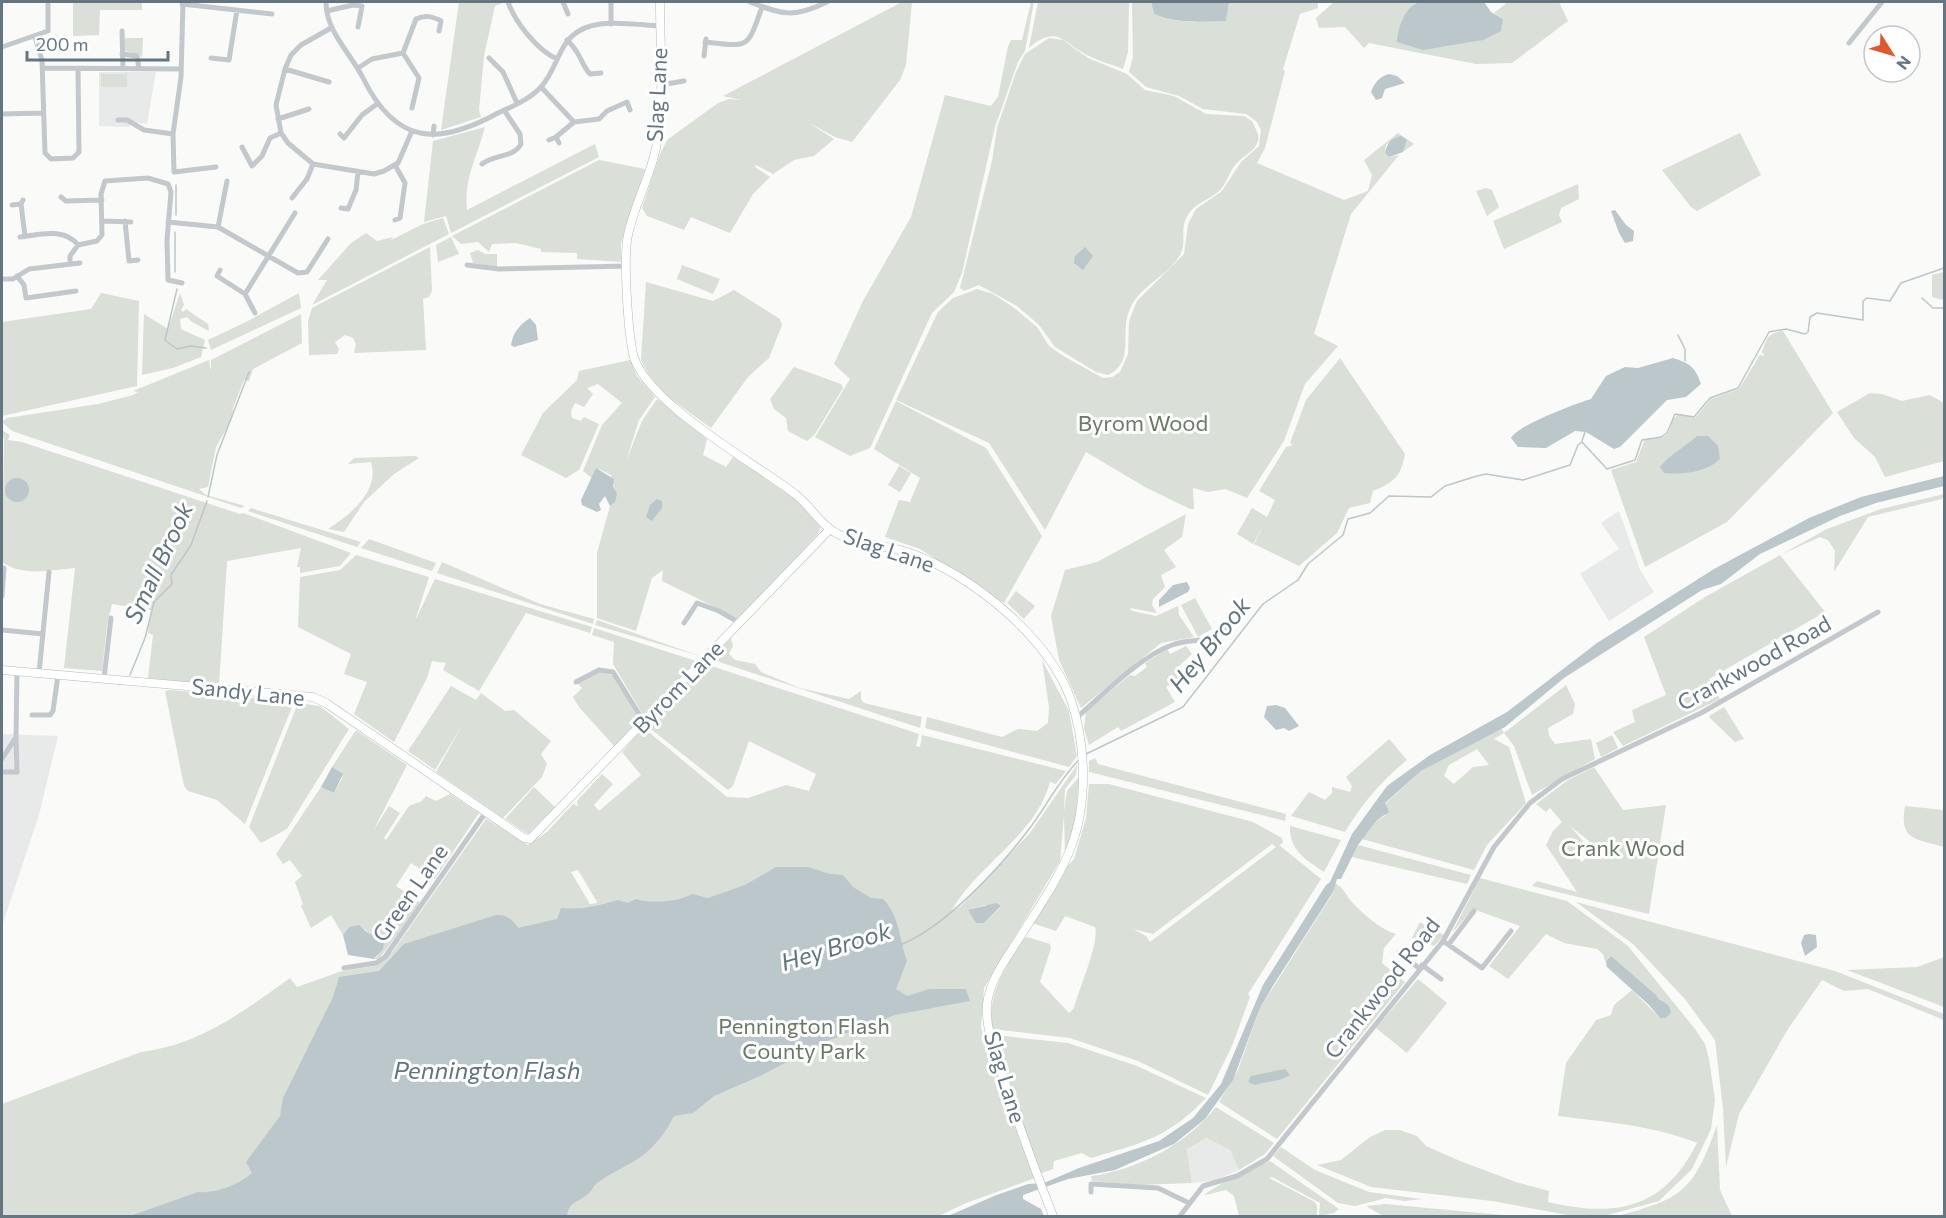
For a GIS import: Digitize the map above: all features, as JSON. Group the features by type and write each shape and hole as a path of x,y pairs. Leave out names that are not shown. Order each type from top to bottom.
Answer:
{"street":[{"path":"2,47 48,31 48,2"},
{"path":"326,2 331,28 358,68 377,104 389,116 412,131 434,135 466,130 517,103 541,87 567,40 584,28 611,24 660,26"},
{"path":"508,2 520,24 547,53 557,59"},
{"path":"563,2 567,11 573,5"},
{"path":"611,2 611,24"},
{"name":"Slag Lane","path":"660,2 658,139 628,236 626,266 634,358 647,381 695,423 797,495 838,535 889,546 924,558 1002,608 1038,645 1054,666 1066,689 1076,718 1082,768 1080,816 1071,847 1050,889 999,971 988,1000 989,1032 1053,1216"},
{"path":"750,2 795,14 827,2"},
{"path":"1849,43 1882,2"},
{"path":"216,167 172,173 173,134 181,69 183,3 272,14"},
{"path":"327,11 364,4 358,27"},
{"path":"704,56 706,40 738,46 745,44 751,36 762,7"},
{"path":"211,58 229,60 237,10"},
{"path":"403,53 416,19 426,16 444,22 439,31"},
{"path":"331,28 301,45 291,55 276,105 281,133 298,154 313,164 374,174 395,165 412,131"},
{"path":"122,31 123,69"},
{"path":"35,37 42,68 46,156 51,159 75,157 79,152 78,69"},
{"path":"567,40 579,51 588,75 601,72"},
{"path":"358,68 372,60 403,53"},
{"path":"403,53 419,78 412,104 406,99"},
{"path":"122,54 137,57 139,69"},
{"path":"489,67 492,60 503,72 517,103"},
{"path":"42,68 181,69"},
{"path":"285,69 330,82"},
{"path":"660,85 684,81"},
{"path":"541,87 574,122"},
{"path":"549,140 557,140 574,122 599,118 607,111 629,101 630,110"},
{"path":"343,139 362,115 377,104"},
{"path":"278,118 309,109"},
{"path":"482,164 492,158 514,153 521,144 520,134 504,110"},
{"path":"2,114 43,113"},
{"path":"117,120 127,120 144,129 173,134"},
{"path":"434,126 434,135"},
{"path":"242,147 252,166 262,156 270,138 281,133"},
{"path":"292,198 300,194 313,164"},
{"path":"395,165 405,183 400,220"},
{"path":"348,209 355,195 358,172"},
{"path":"70,264 70,256 78,245 100,239 104,220 102,185 108,180 148,178 162,180 168,184 171,192 168,222 168,280 182,283"},
{"path":"218,227 227,181"},
{"path":"63,202 102,200"},
{"path":"12,205 22,202 23,236 60,234 70,238 78,245"},
{"path":"245,294 295,213"},
{"path":"104,220 128,222 127,261 138,260"},
{"path":"168,222 218,227 298,273 307,272 313,276"},
{"path":"307,272 328,238"},
{"path":"2,279 18,276 29,269 80,263"},
{"path":"467,265 499,269 626,266"},
{"path":"220,270 217,276 245,294 255,313"},
{"path":"18,276 24,285 22,298 76,291"},
{"path":"67,283 68,292"},
{"name":"Byrom Lane","path":"524,838 534,837 830,529"},
{"path":"2,596 4,568"},
{"path":"39,673 49,573"},
{"path":"684,623 697,603 719,611 740,623"},
{"name":"Crankwood Road","path":"1180,1216 1203,1186 1237,1176 1267,1159 1421,967 1446,942 1494,847 1530,802 1562,779 1701,713 1878,612"},
{"path":"104,678 111,618"},
{"path":"1076,718 1154,654 1174,644 1204,641 1221,635 1231,624"},
{"path":"2,630 43,634"},
{"name":"Sandy Lane","path":"2,670 320,700 524,838"},
{"path":"576,682 598,670 613,672 644,722"},
{"path":"2,772 17,772 17,672"},
{"path":"32,715 52,713 58,675"},
{"path":"2,759 16,737"},
{"name":"Green Lane","path":"344,968 376,963 385,957 486,812"},
{"path":"1474,911 1446,942 1482,968 1511,931"},
{"path":"1399,952 1441,979"},
{"path":"1091,1192 1091,1184 1158,1188 1189,1203"}],"shaded area":[{"path":"99,72 156,72 147,124 133,122 129,127 99,126"},
{"path":"1619,511 1640,570 1654,592 1609,621 1580,574 1619,549 1601,523"},
{"path":"2,734 58,736 39,815 2,926"},
{"path":"1207,1138 1230,1150 1239,1170 1213,1181 1192,1183 1187,1149"}],"green space":[{"path":"73,2 142,2 142,10 100,10 99,35 73,36"},
{"path":"459,2 505,2 495,6 484,56 479,110 481,117 441,130"},
{"path":"902,2 912,2 906,65 900,80 852,142 835,137 809,123 834,139 814,156 794,160 773,174 756,165 755,167 770,177 753,194 730,233 691,217 684,230 647,216 642,208 667,140 718,103 729,99 741,100 723,96"},
{"path":"1031,2 1034,2 1025,51 1018,62 995,127 962,273 954,292 932,313 870,448 850,456 815,437 850,379 834,364 863,301 911,217 945,95 991,106 998,97 1008,46 1011,40 1022,40"},
{"path":"1038,2 1129,2 1128,52 1123,69 1091,57 1053,36 1038,41 1029,48"},
{"name":"Byrom Wood","path":"1132,2 1151,2 1154,14 1162,17 1180,21 1198,21 1226,20 1229,2 1318,2 1318,8 1300,14 1283,69 1285,71 1265,148 1257,163 1344,200 1368,191 1372,175 1364,160 1398,133 1414,144 1403,152 1407,140 1394,138 1386,145 1385,153 1389,157 1399,155 1351,214 1314,334 1338,346 1305,384 1284,441 1247,498 1225,489 1208,492 1193,488 1194,509 1190,509 1145,487 1086,452 1045,530 989,443 896,400 938,312 953,298 977,289 993,294 1013,307 1037,327 1049,346 1065,357 1103,378 1112,377 1120,372 1128,354 1129,321 1137,301 1184,254 1188,224 1196,209 1222,191 1241,162 1259,146 1261,130 1257,122 1246,114 1203,109 1179,96 1146,87 1129,72 1133,57"},
{"path":"1334,2 1420,2 1414,3 1503,19 1494,13 1508,2 1559,2 1568,21 1512,63 1476,64 1369,43 1364,48 1345,27 1319,28 1316,18"},
{"path":"125,38 143,38 142,58 140,55 125,51"},
{"path":"1049,38 1063,40 1088,58 1127,74 1145,90 1174,96 1206,114 1244,116 1252,121 1258,134 1256,145 1235,165 1221,189 1196,206 1188,215 1184,225 1181,253 1176,261 1132,304 1126,322 1124,356 1116,370 1108,375 1096,372 1055,347 1039,325 1017,306 979,285 964,291 960,288 992,161 997,128 1016,72 1025,54"},
{"path":"101,74 127,74 127,87 101,87"},
{"path":"485,127 469,177 467,210 595,144 599,157 451,233 446,216 424,222 433,141"},
{"path":"1740,133 1761,175 1697,211 1691,207 1662,170"},
{"path":"599,160 645,169 621,243 621,262 577,259 577,253 541,252 541,249 516,243 492,244 489,252 478,242 461,244 452,236"},
{"path":"1578,184 1579,199 1561,208 1559,215 1562,222 1504,249 1493,221"},
{"path":"1486,188 1492,190 1499,207 1487,216 1476,191"},
{"path":"443,218 449,234 312,305 327,280 318,280 351,243 366,233 377,241 393,237 391,240 423,224"},
{"path":"451,237 459,254 438,262 436,245"},
{"path":"430,247 432,291 429,297 423,299 426,350 354,353 356,344 353,338 345,335 335,342 339,349 337,354 309,355 308,321 312,308"},
{"path":"478,250 485,254 497,254 497,267 473,263 470,253"},
{"path":"682,265 720,279 713,294 677,279"},
{"path":"1944,272 1944,300 1932,297 1932,275"},
{"path":"646,282 713,301 734,290 780,319 782,325 769,358 748,377 711,428 662,390 646,371 641,360"},
{"path":"101,293 139,301 137,386 2,416 2,322 91,309"},
{"path":"180,293 184,305 181,310 183,312 186,309 208,324 209,331 187,317 180,319 181,329 205,340 201,357 173,368 142,375 144,314 168,329"},
{"path":"299,293 301,308 211,350 208,340"},
{"path":"301,314 302,343 253,369 249,381 244,380 233,408 232,419 216,447 208,487 199,489 206,495 245,506 241,508 12,431 2,422 7,418 98,404 133,395 138,392 133,391 209,360 211,371 211,360"},
{"path":"1783,331 1833,413 1727,522 1645,567 1611,470 1636,462 1645,439 1664,437 1670,431 1674,418 1679,414 1695,418 1711,399 1739,389 1760,355 1765,356 1762,352 1768,337"},
{"path":"1340,358 1405,454 1395,478 1373,491 1370,503 1349,508 1337,533 1299,566 1254,544 1265,522 1253,544 1237,534 1252,508 1267,517 1275,500 1259,491 1286,447 1293,445 1290,443 1306,400"},
{"path":"630,360 637,376 655,397 639,420 626,461 642,421 657,399 707,439 703,455 726,467 733,457 794,498 821,526 818,534 739,619 662,581 663,570 652,578 636,631 597,618 597,553 610,506 616,495 611,475 599,469 593,479 583,471 602,425 622,403 598,384 587,388 593,394 584,407 575,403 571,411 572,418 581,421 584,417 599,424 579,470 566,478 521,455 543,413 577,380 579,371"},
{"path":"794,367 841,384 843,388 815,434 807,441 788,431 786,418 774,409 770,399"},
{"path":"1870,393 1882,394 1902,401 1930,395 1944,403 1944,461 1885,477 1875,457 1854,438 1837,412"},
{"path":"896,401 986,448 1042,536 1004,603 920,549 885,537 899,500 910,502 920,478 874,449"},
{"path":"2,430 10,435 8,440 22,442 240,514 243,513 351,553 340,566 300,573 300,567 297,567 301,548 227,561 219,686 148,678 153,635 148,633 151,610 112,604 107,625 102,671 64,668 75,568 28,571 10,567 2,562 4,440"},
{"path":"415,456 419,458 394,474 364,502 344,532 328,529 354,509 371,483 373,473 371,462 348,464 354,458"},
{"path":"899,466 911,473 900,492 888,485"},
{"path":"1944,494 1942,499 1868,517 1834,572 1835,551 1828,540 1820,537 1782,554 1827,529 1881,509"},
{"path":"251,508 361,542 357,547 248,511"},
{"path":"1186,514 1182,537 1164,550 1176,567 1161,575 1165,587 1153,599 1152,605 1157,613 1130,608 1132,611 1156,616 1178,606 1179,615 1194,637 1161,643 1081,708 1059,660 1051,616 1065,570 1097,562"},
{"path":"369,539 436,563 432,571 361,548"},
{"path":"356,555 429,577 415,621 435,579 592,627 590,633 526,613 479,691 443,670 446,663 432,661 427,678 394,742 354,714 367,682 344,674 351,654 298,627 300,577 340,570"},
{"path":"1780,555 1825,612 1709,679 1720,699 1623,746 1613,732 1635,722 1632,710 1666,695 1644,637 1705,597"},
{"path":"442,562 540,604 594,619 593,624 437,573"},
{"path":"1016,591 1035,606 1024,619 1007,603"},
{"path":"1195,598 1212,629 1198,637 1181,605"},
{"path":"597,620 700,656 595,625"},
{"path":"594,628 696,661 643,715 613,664 614,642 592,635"},
{"path":"731,638 733,646 729,654 735,660 755,664 761,672 800,688 849,699 861,691 861,699 864,703 922,717 920,728 710,659"},
{"path":"1186,646 1192,654 1178,667 1183,675 1166,687 1175,702 1121,731 1118,727 1089,745 1084,729 1086,711 1130,675 1135,676 1147,667 1145,663 1167,649 1170,654"},
{"path":"1042,660 1069,711 1077,756 1069,767 925,728 927,717 1002,737 1018,729 1037,731 1048,723 1049,707"},
{"name":"Pennington Flash County Park","path":"705,664 919,734 916,746 920,747 922,735 1066,771 1056,784 1050,782 1043,801 1032,818 975,879 951,912 961,906 1030,833 1077,765 1076,775 1065,789 1064,812 1067,791 1079,777 1075,826 1065,856 1064,815 1060,861 984,988 981,1028 1035,1178 966,1203 939,1216 2,1216 2,1104 141,1052 183,1042 202,1034 238,1014 290,978 297,987 342,971 375,966 393,951 486,819 528,845 547,832 573,804 578,806 577,801 602,774 613,784 594,805 599,811 641,775 622,752 641,730 645,729 727,797 748,798 786,785 809,791 816,774 749,741 733,786 728,790 652,730 648,722","holes":["578,870 597,902 597,903 590,904 571,872","984,905 1001,907 984,923 968,911"]},
{"path":"602,672 614,676 640,721 615,747 579,707 573,697 582,688 578,684 586,676"},
{"path":"1566,685 1575,704 1573,714 1548,728 1549,736 1555,744 1591,739 1595,759 1532,795 1514,746 1504,733"},
{"path":"451,686 476,700 481,693 505,711 514,710 551,741 541,754 547,764 542,777 503,818 436,772 464,722 435,770 408,751"},
{"path":"165,691 294,702 245,824 217,800 188,791 184,786"},
{"path":"298,703 320,706 349,729 287,829 261,843 249,827"},
{"path":"1724,707 1744,739 1735,742 1710,718 1709,716"},
{"path":"1501,728 1504,733 1494,739 1509,747 1526,803 1487,845 1474,870 1362,839 1377,820 1385,816 1385,804 1421,771","holes":["1477,749 1489,765 1473,767 1454,784 1444,776 1449,765"]},
{"path":"356,730 407,765 373,831 389,806 400,813 384,838 386,840 409,806 422,801 426,796 436,801 450,794 479,813 435,879 411,863 396,886 419,902 419,906 379,959 374,959 378,956 378,936 369,935 365,929 349,927 343,935 331,915 311,928 301,906 303,904 295,882 302,876 290,860 283,864 276,854 321,787 334,793 343,777 332,767"},
{"path":"1612,735 1618,748 1601,757 1596,743"},
{"path":"1389,739 1407,760 1373,793 1345,832 1291,816 1309,792 1325,800 1332,793 1332,787 1350,792 1352,786 1346,777"},
{"path":"1095,758 1098,764 1286,814 1285,821 1089,772 1089,761"},
{"name":"Crank Wood","path":"1594,767 1623,810 1666,805 1649,914 1532,886 1537,881 1577,892 1546,845 1553,831 1562,822 1550,808 1546,812 1536,804 1568,780","holes":["1570,826 1589,841 1588,856 1582,862 1572,852 1583,841"]},
{"path":"1089,784 1109,784 1253,822 1282,838 1283,843 1279,845 1321,879 1248,994 1250,997 1232,1046 1208,1095 1138,1061 1070,1038 992,1029 992,1004 999,982 1022,940 1027,937 1050,944 1051,948 1040,982 1069,1013 1074,1008 1092,955 1095,927 1065,916 1056,931 1032,923 1062,872 1074,859 1086,818","holes":["1272,844 1276,847 1150,942 1146,936 1133,929 1153,934"]},
{"path":"534,787 555,807 528,834 505,819"},
{"path":"1905,806 1944,810 1944,847 1917,839 1907,832 1904,826"},
{"path":"1290,826 1341,840 1324,872 1300,854 1292,842"},
{"path":"1358,845 1471,875 1467,884 1352,857"},
{"path":"1480,878 1567,901 1628,946 1705,1044 1715,1100 1711,1129 1692,1169 1659,1201 1604,1216 1573,1216 1492,1201 1371,1187 1317,1165 1341,1160 1370,1137 1385,1130 1400,1130 1417,1136 1426,1146 1460,1161 1516,1182 1549,1191 1548,1202 1595,1209 1616,1208 1636,1203 1653,1195 1684,1165 1697,1143 1646,1128 1558,1116 1566,1063 1596,1020 1611,1015 1614,1005 1632,990 1660,1018 1666,1018 1671,1013 1611,956 1606,961 1607,967 1603,954 1597,949 1564,943 1546,934 1508,979 1489,966 1520,926 1473,909 1452,933"},
{"path":"1335,883 1366,916 1384,929 1396,934 1384,948 1382,963 1405,982 1277,1139 1219,1102 1238,1070 1260,1008 1333,893"},
{"path":"1576,902 1835,971 1944,1014 1944,1020 1868,989 1844,991 1822,980 1788,1029 1739,1114 1726,1167 1723,1109 1715,1040 1684,998 1633,944"},
{"path":"1420,922 1444,935 1434,946 1412,938"},
{"path":"1944,957 1944,1007 1847,970 1917,967"},
{"path":"1418,979 1447,1003 1407,1053 1376,1028"},
{"path":"994,1035 1068,1043 1137,1066 1206,1098 1166,1131 1140,1143 1091,1158 1082,1153 1054,1161 1053,1169 1040,1174 1003,1071"},
{"path":"1216,1107 1274,1143 1265,1154 1239,1170 1230,1150 1207,1138 1187,1149 1192,1183 1138,1185 1092,1181 1091,1176 1126,1168 1176,1144 1191,1133"},
{"path":"1717,1125 1720,1190 1732,1216 1617,1216 1657,1204 1672,1197 1683,1188 1693,1178 1701,1164"},
{"path":"1281,1147 1315,1170 1369,1192 1422,1199 1404,1201 1386,1198 1355,1206 1338,1203 1273,1156"},
{"path":"1270,1161 1339,1209 1334,1213 1319,1216 1320,1203 1272,1177 1269,1178 1315,1202 1317,1216 1239,1216 1234,1196 1226,1190 1205,1195 1224,1182"},
{"path":"1385,1204 1513,1216 1383,1216 1366,1206"}],"water":[{"path":"1151,2 1229,2 1226,21 1180,21 1154,14"},
{"path":"1420,2 1484,2 1491,12 1503,19 1501,31 1483,40 1423,50 1397,42 1406,12"},
{"path":"1389,74 1397,76 1405,83 1385,89 1382,98 1376,100 1371,92 1372,89 1380,78"},
{"path":"1401,136 1407,140 1403,152 1389,157 1385,153 1388,144"},
{"path":"1615,210 1626,225 1634,231 1633,241 1625,243 1619,233 1611,211"},
{"path":"1085,247 1093,256 1083,270 1074,263 1075,256"},
{"path":"530,318 536,325 538,340 514,347 511,345 515,333"},
{"path":"1673,358 1691,367 1701,384 1686,397 1667,400 1620,447 1614,449 1586,432 1575,431 1546,448 1518,447 1511,438 1535,421 1591,399 1606,376 1625,367 1638,368"},
{"path":"1697,436 1708,436 1718,446 1720,459 1694,472 1664,473 1660,467"},
{"path":"596,468 614,479 613,486 617,494 615,502 610,506 605,496 599,504 601,510 597,512 582,505 581,500"},
{"path":"1944,476 1944,486 1876,503 1840,516 1760,554 1721,584 1702,590 1564,678 1505,727 1421,771 1385,803 1389,812 1377,820 1358,845 1341,879 1337,879 1333,892 1260,1008 1233,1080 1205,1119 1174,1144 1115,1170 1068,1179 1023,1195 1023,1199 1041,1209 1044,1216 948,1216 994,1196 1028,1184 1044,1183 1079,1168 1159,1141 1193,1118 1221,1084 1263,985 1330,882 1352,834 1387,786 1430,755 1507,712 1597,643 1714,569 1809,518 1861,497"},
{"path":"17,478 25,482 29,490 25,498 17,502 9,498 5,490 9,482"},
{"path":"657,499 662,501 662,508 652,521 646,517 650,505"},
{"path":"1187,582 1190,588 1188,592 1159,607 1159,600 1173,585"},
{"path":"1276,705 1285,708 1299,726 1289,731 1284,728 1276,730 1264,717 1267,706"},
{"path":"332,767 343,774 334,793 321,787"},
{"name":"Pennington Flash","path":"776,867 808,867 830,874 843,875 853,887 871,898 883,899 896,920 907,961 896,989 907,996 930,989 966,989 970,1001 895,1015 827,1041 760,1076 714,1096 693,1113 674,1116 660,1138 647,1152 597,1183 588,1194 572,1205 567,1216 130,1216 198,1192 227,1187 252,1173 246,1162 280,1116 283,1098 333,997 339,977 379,971 404,944 496,915 509,918 518,928 557,919 561,908 590,907 618,900 628,903 636,899 664,901 680,899 692,894 708,898 745,885"},
{"path":"996,903 1001,906 984,923 976,923 968,910"},
{"path":"359,925 369,934 378,936 384,942 383,949 374,959 348,955 343,935 349,927"},
{"path":"1804,935 1816,935 1817,947 1805,956 1801,943"},
{"path":"1611,956 1659,1000 1667,1004 1671,1013 1666,1018 1660,1018 1607,967 1606,961"},
{"path":"1285,1069 1290,1075 1282,1079 1255,1085 1248,1082 1251,1076"}],"waterway":[{"path":"176,185 176,215"},
{"path":"175,232 175,272"},
{"name":"Hey Brook","path":"1086,754 1183,707 1263,604 1298,580 1308,564 1343,535 1348,519 1370,513 1389,496 1431,497 1445,486 1477,476 1486,474 1523,480 1570,465 1578,445 1582,442 1607,469 1635,460 1642,440 1661,437 1667,433 1675,414 1694,417 1710,398 1738,388 1769,332 1786,329 1805,334 1808,332 1810,317 1817,313 1863,320 1863,301 1867,298 1890,301 1901,283 1944,268"},
{"path":"177,289 165,340 177,349 190,346 206,348"},
{"path":"1922,298 1933,308 1944,308"},
{"path":"1678,335 1685,349 1685,361"},
{"name":"Small Brook","path":"208,497 217,455 249,372"},
{"path":"1582,441 1585,432"},
{"name":"Small Brook","path":"130,675 145,638 154,602 172,584 171,575 191,545 207,501"},
{"name":"Hey Brook","path":"900,945 935,925 987,878 1029,829 1078,761"}]}
